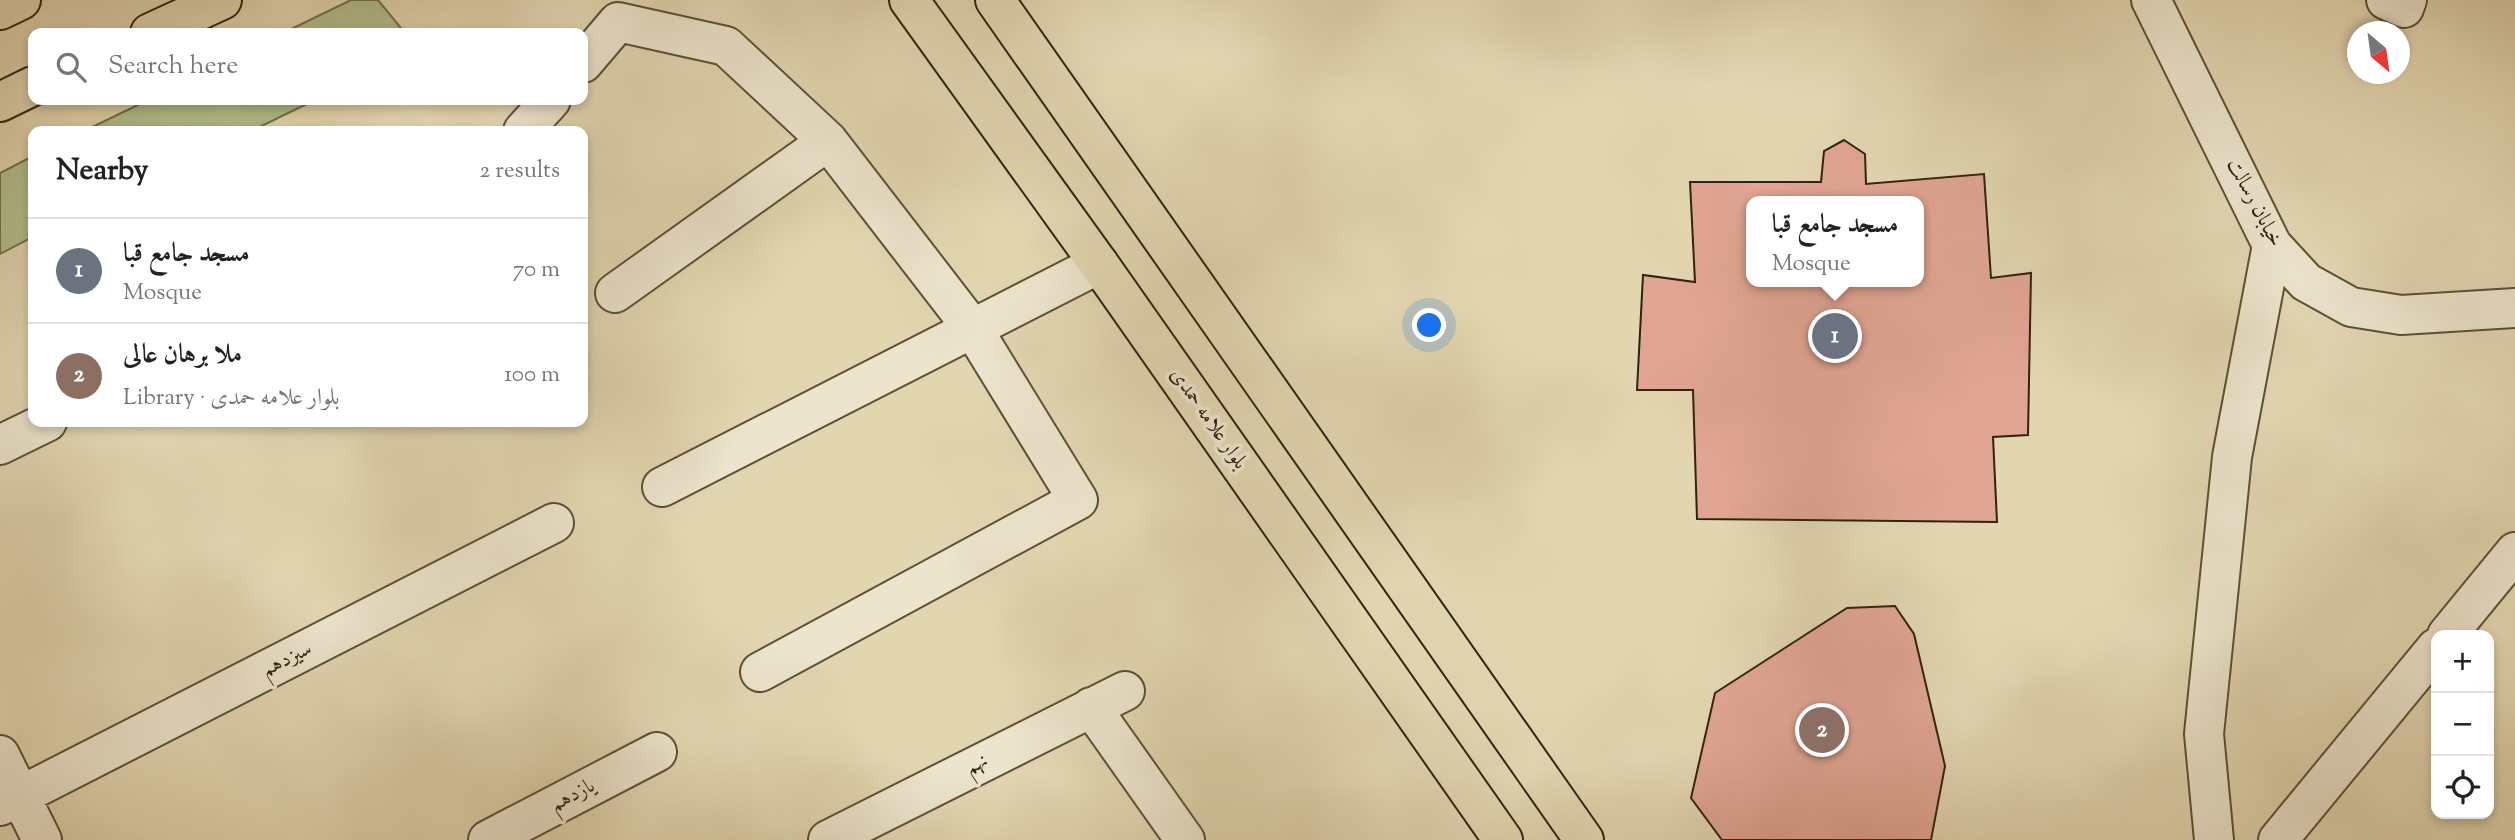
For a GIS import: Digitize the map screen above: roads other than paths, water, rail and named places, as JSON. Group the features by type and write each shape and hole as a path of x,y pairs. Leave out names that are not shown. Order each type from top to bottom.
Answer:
{"main road":[{"path":"0,10 21,0"},
{"path":"160,28 222,0"},
{"name":"بلوار علامه حمدی","path":"909,0 1100,264 1503,840"},
{"path":"995,0 1584,840"},
{"path":"0,102 28,88"}],"street":[{"name":"خیابان رسالت","path":"2151,0 2272,244 2306,282 2351,307 2401,315 2515,308"},
{"path":"588,57 618,22 726,46 828,141 973,329 1078,500 760,672"},
{"path":"528,126 546,105"},
{"path":"615,293 828,141"},
{"path":"2214,840 2204,734 2232,457 2272,244"},
{"path":"662,487 1100,264"},
{"path":"0,445 37,427"},
{"name":"سیزدهم","path":"10,801 554,523"},
{"path":"2451,630 2515,552"},
{"path":"2278,840 2431,654"},
{"name":"نهم","path":"828,840 1125,691"},
{"path":"1091,708 1185,840"},
{"name":"یازدهم","path":"488,840 657,752"},
{"path":"0,755 10,801 41,840"}],"place":[{"name":"مسجد جامع قبا","path":"1835,336"},
{"name":"ملا برهان عالی","path":"1822,730"}]}
